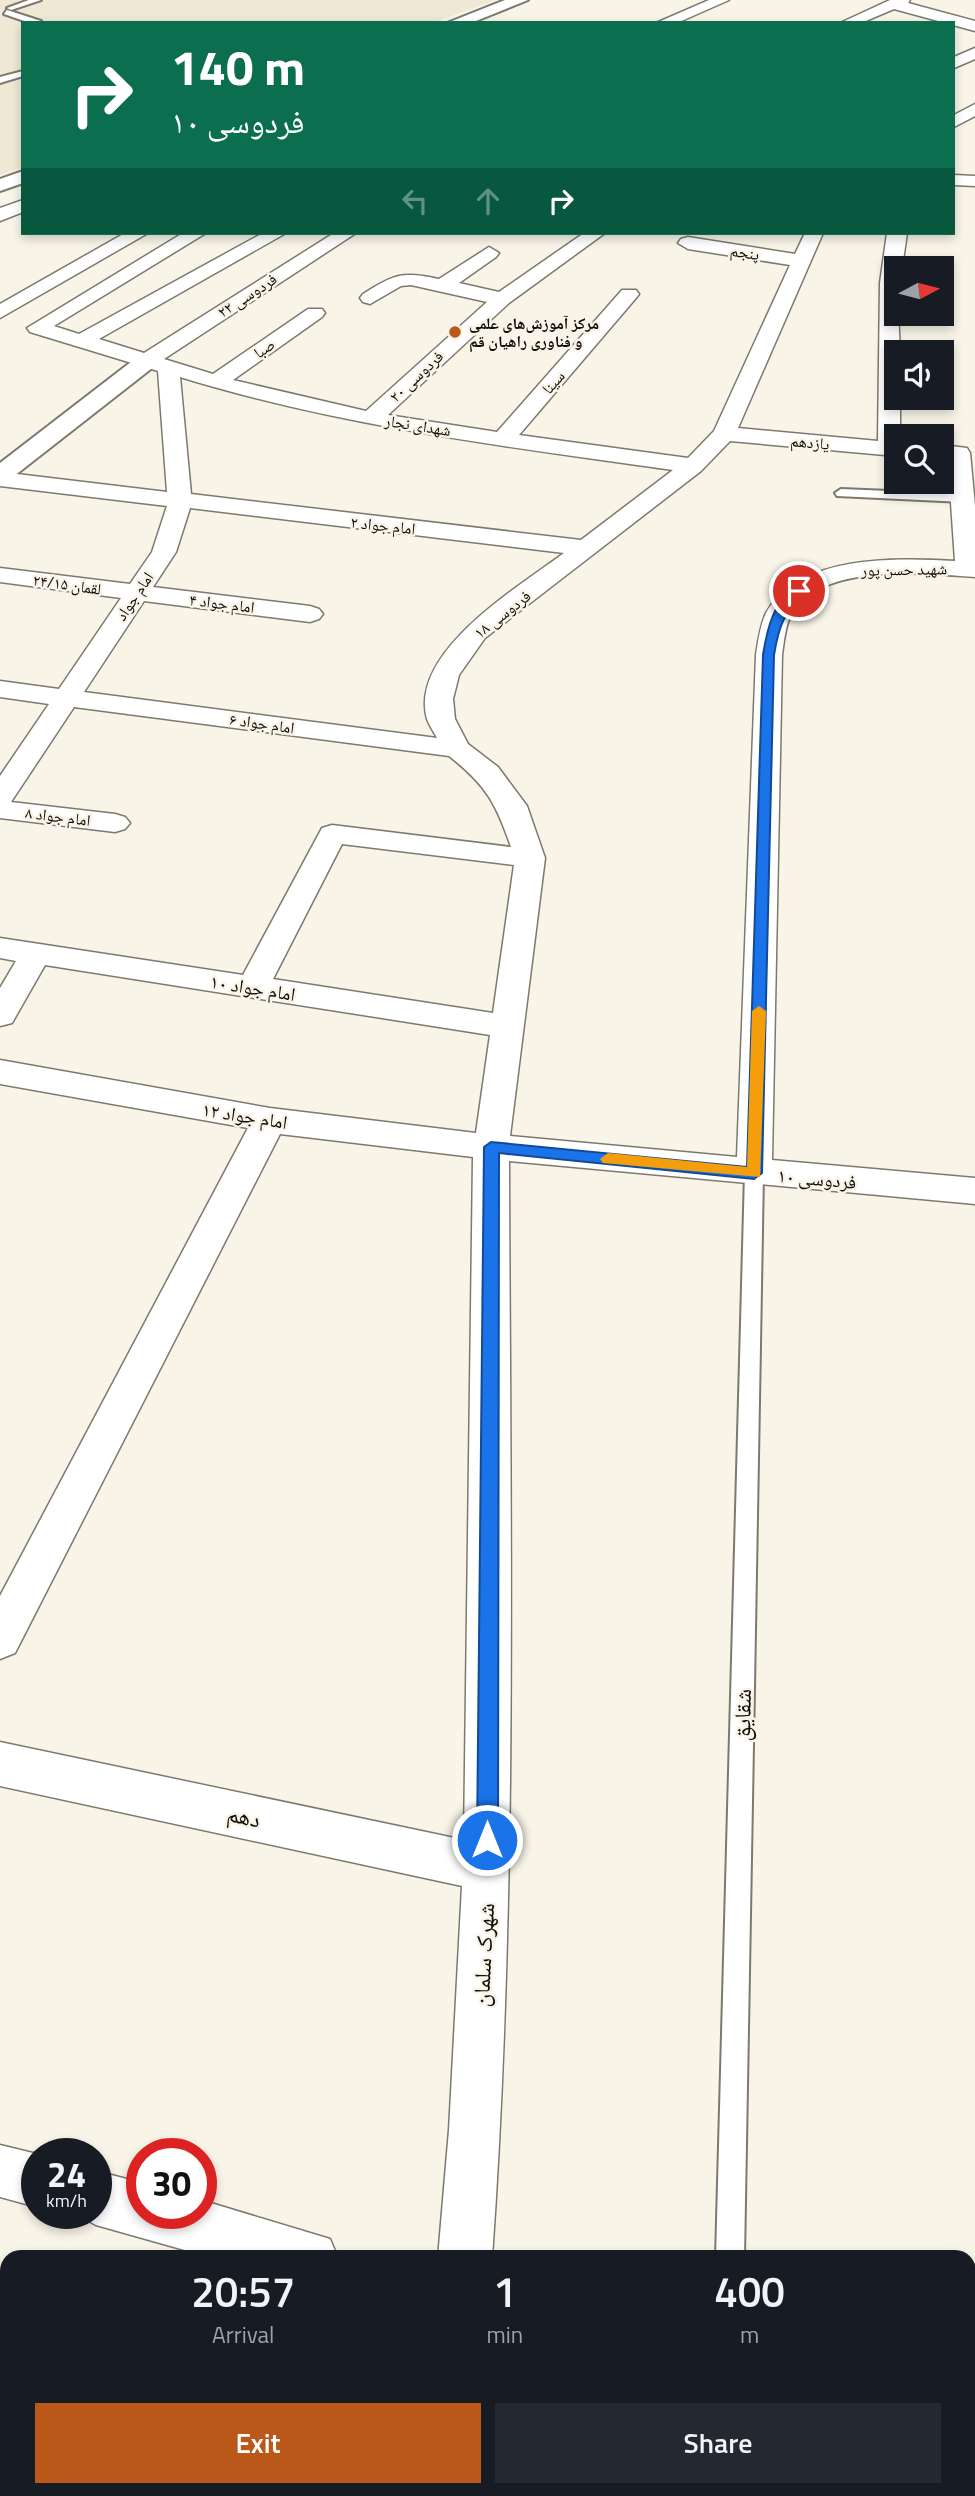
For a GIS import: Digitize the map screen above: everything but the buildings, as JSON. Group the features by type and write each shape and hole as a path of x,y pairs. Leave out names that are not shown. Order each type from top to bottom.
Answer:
{"street":[{"path":"461,21 520,0"},
{"path":"668,21 722,0"},
{"path":"852,21 898,2 946,21"},
{"path":"955,63 975,53"},
{"path":"955,121 975,109"},
{"path":"0,185 21,178"},
{"path":"955,180 975,181"},
{"path":"0,215 21,206"},
{"path":"0,312 135,235"},
{"name":"شهدای نجار","path":"193,235 37,328 158,363 214,383 371,418 693,466"},
{"path":"83,341 273,235"},
{"name":"فردوسی ۲۲","path":"158,363 332,235"},
{"name":"فردوسی ۲۰","path":"371,418 502,299 593,235"},
{"name":"فردوسی ۱۸","path":"491,1147 505,1026 526,905 530,858 512,806 488,773 457,749 441,719 439,699 446,675 458,653 476,632 693,466 724,434 813,235"},
{"path":"892,424 890,283 897,235"},
{"name":"پنجم","path":"688,243 801,261"},
{"path":"442,286 489,253"},
{"path":"370,298 402,279 502,299"},
{"name":"سینا","path":"504,438 629,294"},
{"name":"صبا","path":"214,383 315,313"},
{"path":"0,477 158,363"},
{"name":"امام جواد","path":"0,796 164,552 180,502 158,363"},
{"name":"یازدهم","path":"724,434 884,448"},
{"path":"954,453 959,453 972,569"},
{"name":"امام جواد ۲","path":"0,477 180,502 587,548"},
{"name":"شهید حسن پور","path":"754,1173 769,655 773,629 783,607 799,591 849,571 888,567 972,569"},
{"name":"لقمان ۲۴/۱۵","path":"0,575 135,593"},
{"name":"امام جواد ۴","path":"135,593 310,614"},
{"name":"امام جواد ۶","path":"0,689 457,749"},
{"name":"امام جواد ۸","path":"0,809 116,823"},
{"path":"253,987 332,834 530,858"},
{"name":"امام جواد ۱۰","path":"0,948 505,1026"},
{"path":"0,1015 36,954"},
{"name":"امام جواد ۱۲","path":"0,1072 270,1120 491,1147"},
{"path":"0,1639 270,1120"},
{"name":"فردوسی ۱۰","path":"491,1147 975,1192"},
{"name":"شهرک سلمان","path":"466,2250 475,2130 487,1868 491,1147"},
{"name":"دهم","path":"0,1764 487,1868"},
{"path":"0,2171 21,2177"},
{"path":"208,2229 282,2250"}],"lane":[{"path":"6,11 37,0"},
{"path":"0,4 6,11 33,21"},
{"path":"0,80 21,74"},
{"path":"841,493 963,498"},
{"name":"شقایق","path":"730,2250 754,1173"}],"shaded area":[{"path":"0,0 496,0 438,21 21,21 21,168 0,175"}],"slow traffic":[{"path":"608,1159 754,1173 759,1011"}],"place":[{"name":"مرکز آموزش‌های علمی و فناوری راهیان قم","path":"455,332"}],"route":[{"path":"487,1840 491,1147 754,1173 769,655 773,629 783,607 799,591"}]}
